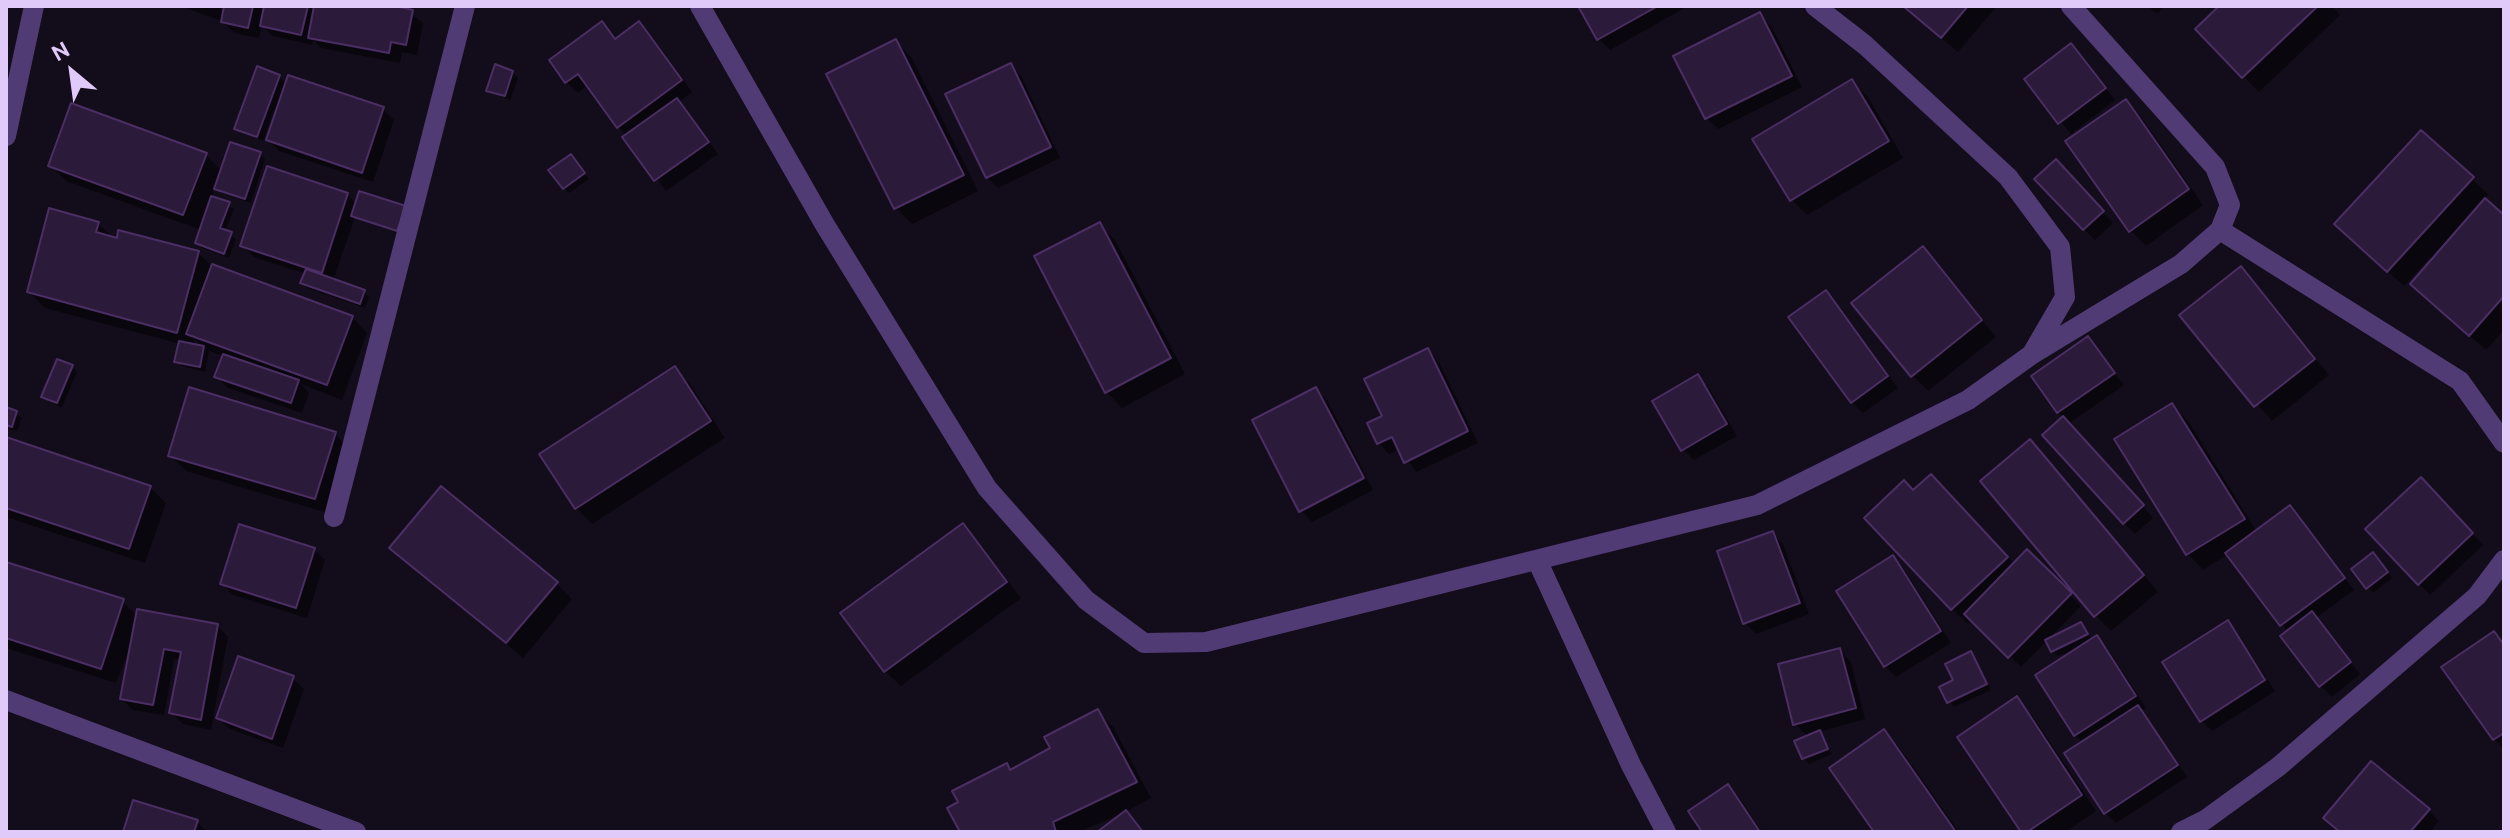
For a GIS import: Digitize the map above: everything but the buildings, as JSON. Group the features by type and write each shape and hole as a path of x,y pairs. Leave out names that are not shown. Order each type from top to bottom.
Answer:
{"street":[{"path":"6,136 34,6"},
{"path":"334,517 465,6"},
{"path":"700,6 825,225 987,488 1086,600 1144,643 1206,642 1757,505 1968,400 2031,355 2181,264 2220,230 2230,205 2215,167 2071,6"},
{"path":"1815,6 1865,45 2008,177 2060,247 2065,297 2031,355"},
{"path":"2220,230 2460,381 2504,443"},
{"path":"1537,560 1631,765 1666,832"},
{"path":"2181,832 2205,820 2278,767 2477,596 2504,560"},
{"path":"6,700 356,832"}]}
